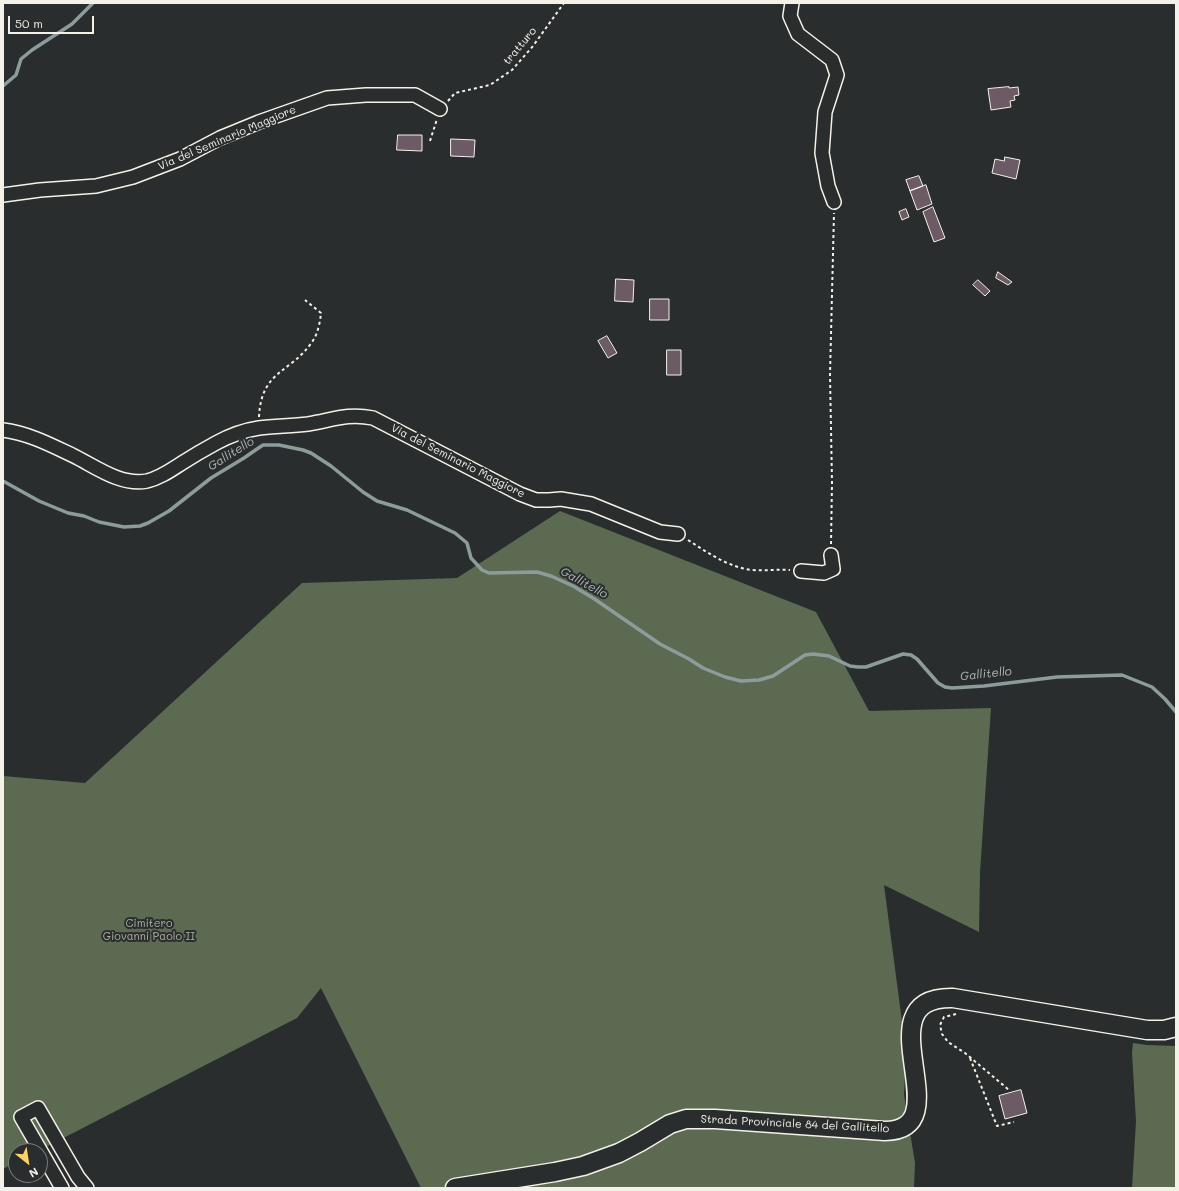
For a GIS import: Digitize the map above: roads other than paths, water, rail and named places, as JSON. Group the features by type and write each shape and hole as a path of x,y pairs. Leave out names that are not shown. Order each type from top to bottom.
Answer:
{"street":[{"path":"792,3 790,16 798,34 832,60 837,76 825,112 822,153 828,186 834,202"},
{"name":"Via del Seminario Maggiore","path":"3,195 40,190 96,186 133,177 180,159 220,138 259,122 327,98 366,95 414,95 440,109"},
{"name":"Via del Seminario Maggiore","path":"3,430 25,434 37,439 117,478 147,481 166,474 217,442 238,433 259,428 309,424 354,415 373,418 520,494 536,500 561,499 591,504 660,532 678,534"},
{"path":"801,572 824,573 833,569 831,555"},
{"name":"Strada Provinciale 84 del Gallitello","path":"455,1188 583,1166 619,1153 670,1124 686,1119 696,1118 885,1131 899,1129 911,1122 917,1108 911,1043 912,1022 916,1013 921,1007 936,999 953,998 1147,1030 1164,1030 1176,1027"},
{"path":"62,1188 21,1117 38,1108 78,1177 87,1188"}],"waterway":[{"path":"3,86 16,75 21,59 72,24 93,3"},
{"name":"Gallitello","path":"3,481 39,501 68,513 84,516 99,522 124,527 140,526 169,511 211,478 263,445 279,445 311,453 331,466 363,492 377,501 407,510 455,533 467,543 471,558 482,570 489,573 537,572 551,576 573,586 593,598 660,644 703,668 725,677 741,681 759,680 773,676 805,655 813,654 829,656 850,666 866,667 903,654 911,655 917,659 938,683 945,687 952,688 984,686 1057,677 1122,675 1152,687 1176,712"}],"park label":[{"name":"Cimitero Giovanni Paolo II","path":"149,930"}]}
